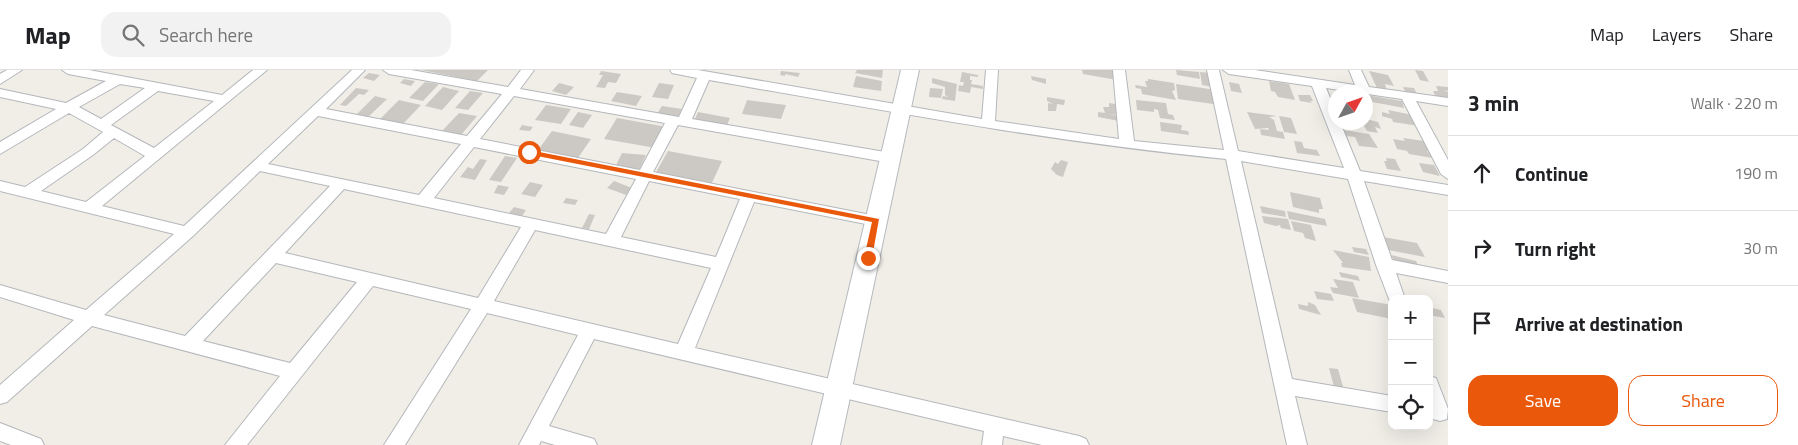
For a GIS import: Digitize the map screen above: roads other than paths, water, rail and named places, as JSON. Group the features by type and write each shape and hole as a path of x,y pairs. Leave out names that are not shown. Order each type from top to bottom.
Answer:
{"main road":[{"path":"826,445 910,70"}],"street":[{"path":"0,80 16,70"},
{"path":"68,70 226,98"},
{"path":"90,208 261,70"},
{"path":"0,396 187,232 359,70"},
{"path":"389,70 891,158"},
{"path":"424,201 528,70"},
{"path":"676,70 705,75 770,77"},
{"path":"731,70 770,77 901,108 988,124 1127,144 1233,155 1448,190"},
{"path":"988,124 992,70"},
{"path":"1119,70 1127,144"},
{"path":"1213,70 1298,445"},
{"path":"1229,70 1284,74 1335,85"},
{"path":"1355,70 1362,85"},
{"path":"611,240 644,175 705,75"},
{"path":"0,150 21,134 119,79"},
{"path":"1317,82 1354,175 1395,295"},
{"path":"27,193 99,144 106,128 156,86"},
{"path":"1373,91 1448,102"},
{"path":"0,93 70,108 155,155"},
{"path":"1407,96 1448,174"},
{"path":"315,111 876,221"},
{"path":"257,166 722,264"},
{"path":"189,344 341,184"},
{"path":"0,186 187,232"},
{"path":"684,352 749,196"},
{"path":"394,445 482,306 531,224"},
{"path":"272,256 1079,445"},
{"path":"1384,265 1448,277"},
{"path":"235,445 370,278"},
{"path":"0,291 89,318 294,372"},
{"path":"587,445 532,438 590,330"},
{"path":"1429,385 1439,413"},
{"path":"1285,386 1388,403"},
{"path":"992,445 994,425"},
{"path":"0,432 34,445"}]}
